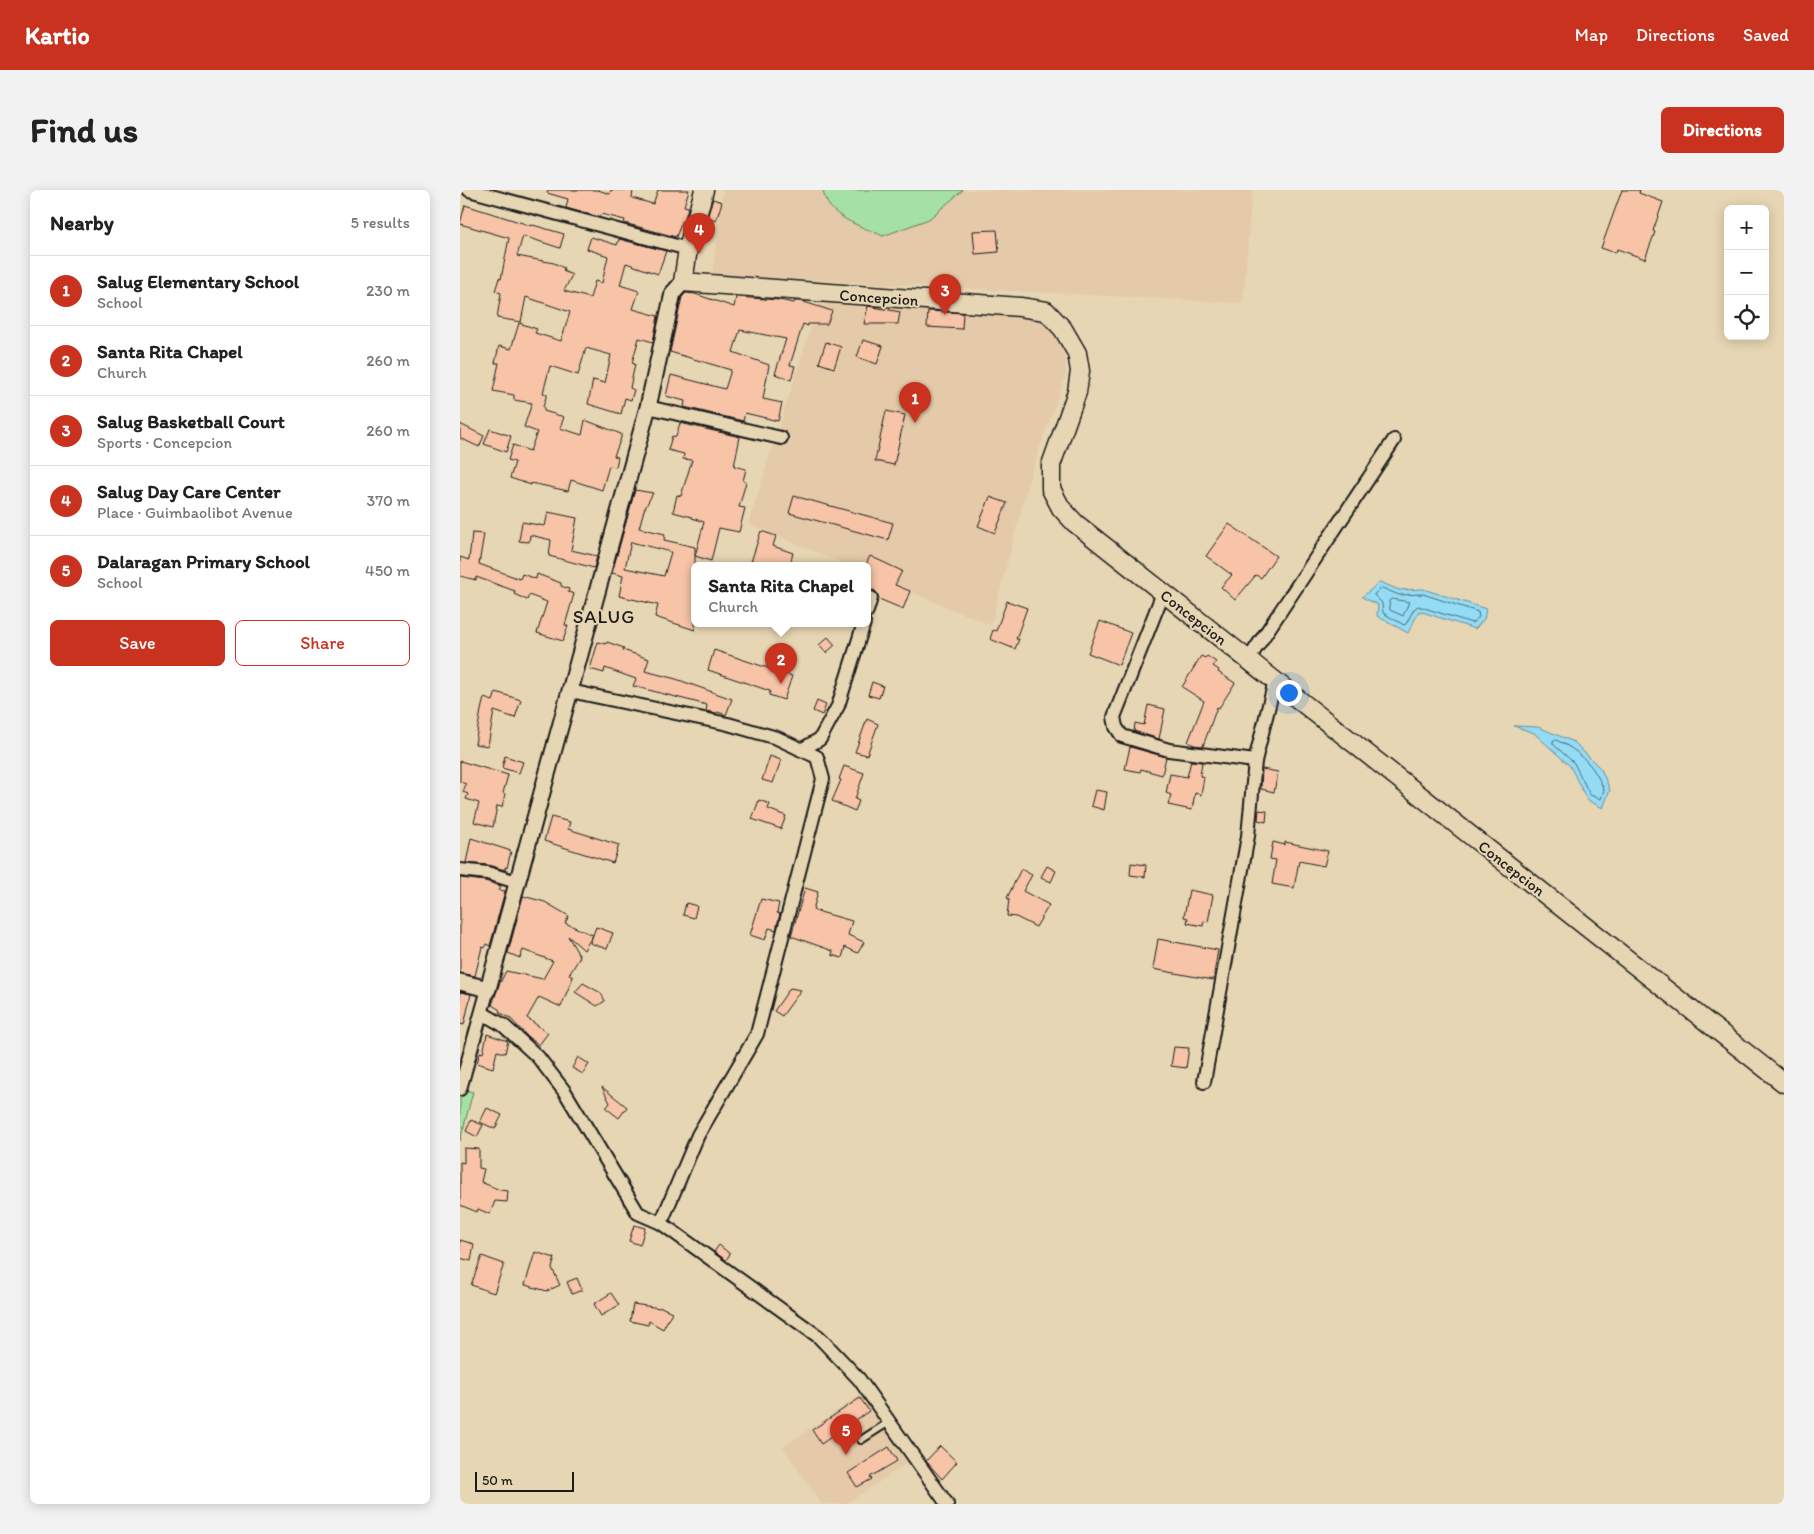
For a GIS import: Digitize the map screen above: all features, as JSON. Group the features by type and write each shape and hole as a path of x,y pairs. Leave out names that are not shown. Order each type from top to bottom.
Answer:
{"main road":[{"path":"683,282 688,249 704,190"},
{"name":"Concepcion","path":"683,282 1020,307 1046,311 1063,329 1077,353 1080,371 1077,392 1051,465 1052,489 1061,508 1075,524 1784,1083"}],"street":[{"path":"470,190 688,249"},
{"path":"460,1089 648,407 673,293 683,282"},
{"path":"648,407 781,438"},
{"path":"1248,660 1394,440"},
{"path":"1163,593 1114,717 1116,727 1122,736 1169,750 1255,761"},
{"path":"801,750 820,739 838,706 863,627"},
{"path":"1204,1082 1248,836 1255,761 1275,681"},
{"path":"570,691 728,724 777,738 817,757 823,779 757,1034 698,1135 661,1223"},
{"path":"460,870 487,873 517,882"},
{"path":"460,982 488,989"},
{"path":"482,1013 503,1025 538,1057 565,1092 638,1213 661,1223 819,1338 859,1379 947,1504"}],"lane":[{"path":"861,1440 889,1422"}],"shaded area":[{"path":"723,190 1252,190 1243,303 712,275"},
{"path":"819,302 981,311 1031,316 1059,335 1066,354 1066,375 1031,472 991,625 871,576 871,562 840,562 748,524"},
{"path":"862,1394 909,1462 846,1504 821,1504 783,1447"}],"green space":[{"path":"823,190 963,190 929,219 883,236 855,224 838,214 826,199"},
{"path":"460,1089 473,1092 460,1141"}],"water":[{"path":"1380,582 1399,590 1423,589 1486,609 1484,619 1475,629 1419,611 1408,633 1377,616 1378,605 1362,597"},
{"path":"1514,726 1538,727 1574,742 1601,769 1610,790 1603,808 1587,800 1570,766 1534,733"}],"building":[{"path":"548,190 598,190 610,194 611,190 633,190 632,198 653,204 658,190 689,190 684,206 688,207 684,222 682,221 676,237 624,223 625,220 601,214 599,217 566,208 568,199 547,193"},
{"path":"1622,190 1640,190 1639,193 1663,202 1645,259 1617,249 1616,253 1601,248"},
{"path":"713,199 722,202 716,221 707,218"},
{"path":"465,205 564,234 560,248 523,236 517,256 554,263 564,268 563,271 572,275 564,291 590,298 595,281 602,283 608,256 587,249 591,237 617,245 619,239 666,251 658,274 626,263 620,285 639,291 633,309 658,316 653,342 639,338 632,363 635,364 630,388 634,390 631,400 625,398 621,414 588,404 593,380 605,383 611,355 586,348 578,375 550,366 543,393 547,394 543,407 544,411 564,417 560,428 582,435 585,420 621,434 614,456 618,457 616,467 609,466 602,490 571,480 568,491 531,483 531,485 510,478 515,462 508,460 513,445 530,451 537,432 524,427 532,403 514,400 514,395 493,391 499,363 495,363 499,346 511,349 519,323 537,329 535,333 561,341 570,312 526,297 521,322 497,318 501,293 495,291 499,278 501,279 509,238 460,224"},
{"path":"997,230 999,252 975,254 973,231"},
{"path":"686,293 695,294 734,307 736,297 794,303 795,301 801,301 832,311 827,324 808,324 808,326 803,324 790,365 795,366 791,380 775,374 786,339 740,330 733,352 769,365 763,399 782,403 778,421 745,413 743,421 684,407 685,401 666,396 671,375 725,389 731,370 670,352 682,297"},
{"path":"868,306 900,312 898,324 864,324"},
{"path":"928,311 963,313 962,329 927,327"},
{"path":"863,340 883,346 877,364 857,357"},
{"path":"826,342 841,347 834,368 819,363"},
{"path":"886,411 905,415 894,465 875,461"},
{"path":"680,423 740,437 734,466 746,469 743,481 746,482 739,507 745,508 739,532 719,528 711,561 695,556 704,522 673,512 677,495 681,496 692,460 683,459 684,454 668,450 672,436 676,437"},
{"path":"460,424 484,436 479,447 460,438"},
{"path":"490,429 511,436 506,452 484,444"},
{"path":"635,490 653,493 644,510 639,528 665,534 664,540 695,547 695,562 691,562 691,627 695,627 695,630 655,617 658,605 619,596 623,576 612,573","holes":["631,542 671,552 664,576 625,568"]},
{"path":"794,496 893,523 888,540 789,513"},
{"path":"990,497 1007,503 995,533 978,526"},
{"path":"548,512 577,518 571,550 597,556 594,568 549,556 551,540 530,535 529,542 519,541 522,522 545,526"},
{"path":"1229,524 1276,556 1261,578 1256,575 1235,600 1221,587 1232,575 1206,556"},
{"path":"761,531 776,536 773,546 793,553 791,562 751,562"},
{"path":"472,533 484,534 479,564 520,579 522,574 536,579 537,574 561,583 561,586 569,589 568,592 574,594 565,625 568,626 563,641 537,633 547,602 529,595 527,600 514,594 515,591 476,577 476,580 460,576 460,557 469,560"},
{"path":"870,556 902,571 895,585 910,591 903,609 879,599 877,593 874,590 871,590 871,562 867,562"},
{"path":"1007,601 1027,608 1016,639 1019,639 1015,649 990,639 993,630 996,631"},
{"path":"1100,621 1131,633 1119,665 1088,653"},
{"path":"828,637 835,645 826,653 819,645"},
{"path":"598,642 606,644 607,642 649,659 645,671 676,679 732,699 726,715 706,711 707,705 633,686 636,679 605,668 604,673 590,669"},
{"path":"714,650 792,676 784,700 769,695 770,691 708,670"},
{"path":"1201,656 1205,658 1207,656 1216,662 1213,666 1219,670 1218,672 1235,683 1219,708 1217,707 1203,746 1188,742 1204,701 1182,687"},
{"path":"872,682 883,686 879,698 868,695"},
{"path":"496,692 521,700 515,718 494,711 488,746 475,744 484,698 493,701"},
{"path":"817,701 826,705 822,715 813,711"},
{"path":"1148,705 1165,709 1159,739 1134,731 1135,723 1144,725"},
{"path":"867,719 878,724 867,755 855,752"},
{"path":"1130,747 1166,757 1162,775 1141,769 1140,772 1125,769"},
{"path":"505,756 523,762 519,773 502,768"},
{"path":"770,756 781,760 773,783 762,780"},
{"path":"460,761 508,775 503,793 505,794 502,807 497,806 493,827 474,822 479,803 466,799 468,794 463,792 466,784 460,782"},
{"path":"1191,761 1202,762 1200,776 1204,777 1201,795 1195,793 1192,810 1168,805 1171,795 1166,793 1170,774 1187,777"},
{"path":"844,766 864,773 855,799 859,801 855,811 832,801 841,780 839,779"},
{"path":"1262,769 1278,772 1274,792 1261,789"},
{"path":"1095,790 1107,792 1104,810 1091,806"},
{"path":"759,800 770,804 768,809 786,816 781,829 752,819"},
{"path":"1259,810 1267,811 1266,822 1258,820"},
{"path":"551,817 570,822 568,829 619,845 613,863 544,841"},
{"path":"471,838 511,851 507,868 505,867 505,870 488,865 466,863"},
{"path":"1273,842 1285,845 1285,842 1328,851 1324,866 1299,861 1294,888 1272,884 1276,860 1270,859"},
{"path":"1131,863 1146,865 1145,877 1130,875"},
{"path":"1047,866 1056,871 1051,882 1041,877"},
{"path":"1021,869 1032,875 1023,891 1049,905 1036,927 1016,917 1007,916 1009,899 1007,898"},
{"path":"460,878 485,881 501,886 499,890 505,891 490,946 486,944 485,948 482,947 475,976 460,973"},
{"path":"805,888 818,892 813,910 852,921 848,935 864,942 858,953 845,947 842,958 832,955 833,951 791,936"},
{"path":"1189,890 1213,895 1208,922 1204,921 1203,926 1187,923 1188,918 1184,917"},
{"path":"523,896 545,902 569,916 565,923 593,935 584,950 568,936 580,957 569,975 573,977 561,1007 539,997 527,1018 548,1033 539,1045 528,1037 510,1018 499,1012 500,1010 492,1005 506,971 543,979 553,961 523,950 520,958 508,953"},
{"path":"761,899 779,903 777,913 780,914 776,930 769,928 765,940 750,935"},
{"path":"686,903 697,906 694,918 683,915"},
{"path":"596,927 613,933 607,949 590,943"},
{"path":"1158,939 1218,950 1213,980 1153,969"},
{"path":"583,983 601,993 605,1001 597,1006 575,992"},
{"path":"790,988 801,990 782,1016 774,1011"},
{"path":"460,992 471,994 464,1025 460,1024"},
{"path":"487,1034 508,1041 505,1053 497,1051 493,1068 477,1063 480,1052 483,1053"},
{"path":"1174,1047 1189,1048 1186,1068 1171,1066"},
{"path":"578,1057 589,1064 583,1074 572,1068"},
{"path":"602,1087 627,1107 619,1118 606,1108 610,1103"},
{"path":"487,1108 502,1115 495,1129 480,1122"},
{"path":"471,1120 483,1125 477,1137 466,1131"},
{"path":"464,1148 479,1149 479,1168 484,1169 481,1182 500,1190 508,1191 507,1202 495,1201 490,1214 478,1209 477,1212 460,1205 460,1162 464,1163"},
{"path":"634,1225 645,1228 640,1245 629,1241"},
{"path":"460,1240 474,1244 471,1261 460,1258"},
{"path":"719,1245 730,1254 726,1260 714,1252"},
{"path":"535,1252 555,1258 552,1268 560,1285 547,1291 525,1285"},
{"path":"482,1256 504,1264 494,1293 471,1285"},
{"path":"577,1278 582,1290 572,1294 567,1282"},
{"path":"611,1293 619,1305 601,1316 594,1304"},
{"path":"633,1304 661,1307 672,1312 663,1329 649,1321 648,1325 630,1321"},
{"path":"860,1398 869,1411 821,1444 812,1430"},
{"path":"940,1446 957,1462 942,1479 926,1461"},
{"path":"889,1447 897,1461 857,1487 848,1473"}],"place":[{"name":"Salug Day Care Center","path":"699,254"},
{"name":"Salug Basketball Court","path":"945,315"},
{"name":"Salug Elementary School","path":"915,423"},
{"name":"Santa Rita Chapel","path":"781,684"},
{"name":"Dalaragan Primary School","path":"846,1455"}],"district":[{"name":"SALUG","path":"604,616"}]}
